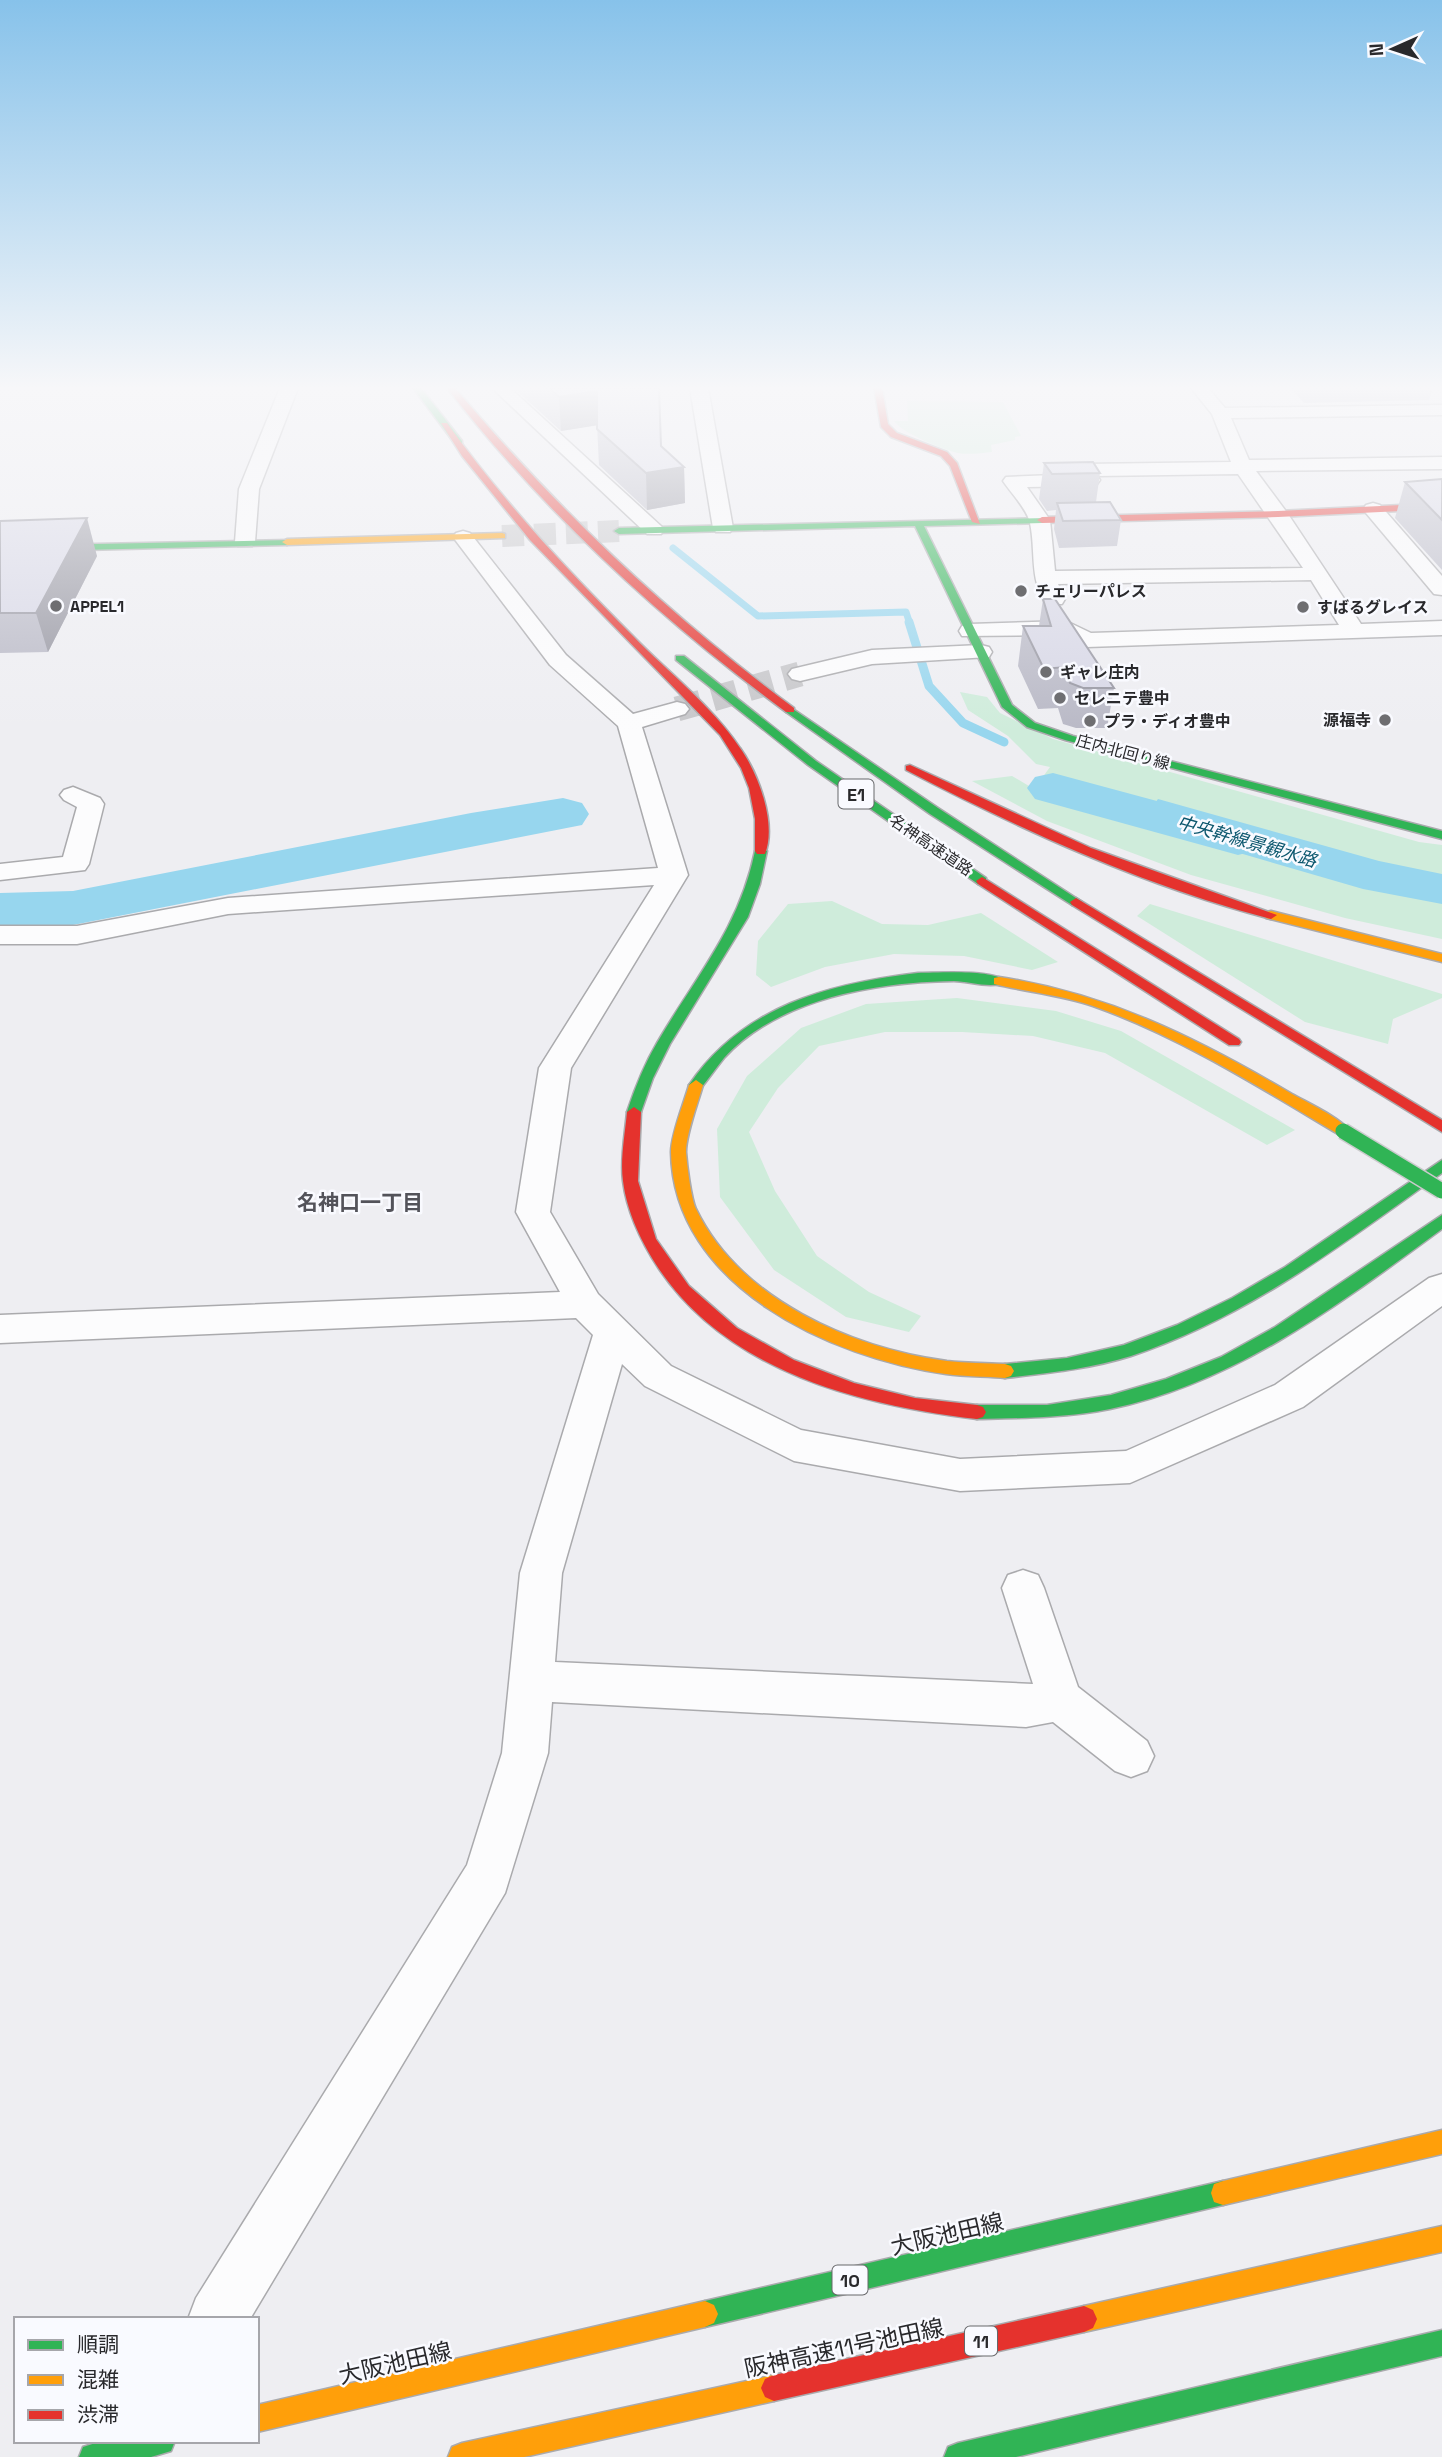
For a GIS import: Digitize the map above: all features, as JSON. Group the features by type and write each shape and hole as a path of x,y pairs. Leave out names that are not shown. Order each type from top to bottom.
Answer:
{"main road":[{"path":"502,503 527,532 709,719 744,764 755,786 763,830 758,878 731,933 665,1037 645,1076 634,1115 629,1149 630,1184 636,1207 657,1256 682,1292 720,1325 763,1354 815,1377 872,1396 933,1409 997,1414 1059,1412 1115,1403 1168,1388 1221,1368 1268,1343 1314,1313 1442,1221"},
{"path":"514,503 538,530 631,617"},
{"name":"名神高速道路","path":"549,503 662,608 783,704 870,768 1119,930 1442,1127"},
{"path":"552,503 741,658 856,737"},
{"path":"969,503 977,522"},
{"path":"619,531 1278,514 1442,506"},
{"name":"庄内北回り線","path":"918,523 1007,707 1031,725 1069,738 1442,835"},
{"path":"0,549 502,536"},
{"name":"名神高速道路","path":"670,650 760,723 927,843 1243,1047"},
{"path":"890,757 993,813 1100,860 1154,880 1275,918 1442,958"},
{"path":"1442,1165 1275,1282 1187,1330 1138,1349 1091,1362 1040,1370 985,1371 931,1366 877,1354 831,1337 790,1317 754,1293 726,1266 704,1239 679,1184 677,1154 680,1127 689,1097 706,1069 728,1044 786,1008 820,994 900,978 990,980 1039,987 1144,1021 1196,1047 1343,1131 1442,1191"},
{"path":"1407,1151 1442,1173"},
{"name":"大阪池田線","path":"259,2419 1442,2142"},
{"name":"阪神高速11号池田線","path":"462,2457 1442,2239"},
{"path":"958,2457 1442,2343"}],"street":[{"path":"245,542 248,503"},
{"path":"624,503 654,530"},
{"path":"719,503 723,528"},
{"path":"1028,503 1040,520 1045,578 1066,628 1087,640 1442,628"},
{"path":"1270,503 1354,630"},
{"path":"1373,509 1442,589"},
{"path":"463,537 558,660 629,723 674,875 555,1068 533,1212 599,1318 658,1376 794,1446 960,1475 1130,1467 1289,1396 1442,1287"},
{"path":"1045,578 1317,574"},
{"path":"800,674 872,657 919,655 975,642 1066,628"},
{"path":"629,723 677,709"},
{"path":"0,872 75,864 91,804 73,795"},
{"path":"0,935 77,935 228,906 674,875"},
{"path":"0,1329 599,1318"},
{"path":"218,2317 488,1876 525,1753 541,1573 599,1318"},
{"path":"1023,1588 1060,1700 1131,1756"},
{"path":"531,1681 1026,1706 1060,1700"}],"green space":[{"path":"960,692 987,697 1000,713 1053,739 1419,842 1442,845 1442,939 1345,918 1191,875 1047,821 972,781 1012,776 1034,789 1050,767 1036,764 1008,736 968,710"},
{"path":"832,901 882,924 928,925 981,913 1058,962 1032,970 964,956 894,954 825,967 771,987 756,975 758,941 788,904"},
{"path":"1150,904 1442,994 1442,998 1393,1019 1388,1044 1305,1022 1137,916"},
{"path":"957,998 1056,1011 1121,1031 1295,1130 1267,1145 1105,1053 1033,1036 885,1032 819,1046 778,1088 749,1132 775,1191 817,1256 869,1292 921,1316 909,1332 846,1317 774,1270 720,1197 717,1129 747,1076 801,1028 866,1004"}],"water":[{"path":"1158,799 1379,861 1442,874 1442,904 1363,889 1140,824"}],"building":[{"path":"1057,503 1110,503 1121,520 1063,521"},
{"path":"1425,503 1442,503 1442,520"},
{"path":"87,518 36,613 0,613 0,521"},
{"path":"1043,599 1055,599 1114,688 1083,688 1070,683 1065,667 1044,669 1023,626 1051,626"}],"waterway":[{"path":"673,548 758,616 906,612 910,624"},
{"path":"909,622 929,686 963,723 1004,742"},
{"name":"中央幹線景観水路","path":"1053,788 1238,839"},
{"path":"0,910 73,908 471,829 563,814"}],"tunnel":[{"path":"502,536 619,531"},
{"path":"677,709 800,674"}],"traffic: fast":[{"path":"619,531 1042,520"},
{"path":"918,523 1007,707 1031,725 1069,738 1442,835"},
{"path":"0,549 287,542"},
{"path":"680,658 812,763 982,881"},
{"path":"790,710 934,811 1076,902"},
{"path":"634,1112 646,1078 663,1044 724,949 741,917 754,884 761,851"},
{"path":"696,1085 721,1054 752,1028 790,1008 831,992 874,982 918,977 999,981"},
{"path":"1343,1131 1442,1191"},
{"path":"1005,1371 1067,1365 1127,1350 1183,1329 1238,1302 1290,1271 1442,1165"},
{"path":"977,1412 1047,1411 1111,1402 1171,1385 1227,1361 1281,1332 1442,1221"},
{"path":"705,2314 1223,2193"},
{"path":"958,2457 1442,2343"},
{"path":"93,2457 152,2443"}],"traffic: slow":[{"path":"287,542 502,536"},
{"path":"1271,915 1442,958"},
{"path":"999,981 1085,999 1130,1015 1193,1044 1343,1131"},
{"path":"696,1085 678,1150 687,1207 717,1257 764,1298 821,1331 883,1354 947,1367 1005,1371"},
{"path":"1223,2193 1442,2142"},
{"path":"1084,2319 1442,2239"},
{"path":"259,2419 705,2314"},
{"path":"462,2457 774,2388"}],"traffic: jam":[{"path":"504,503 558,564 724,733 747,768 755,788 761,819 761,851"},
{"path":"552,503 653,600 743,675 790,710"},
{"path":"969,503 977,522"},
{"path":"1042,520 1278,514 1442,506"},
{"path":"910,768 998,812 1087,851 1132,869 1271,915"},
{"path":"982,881 1234,1042"},
{"path":"1076,902 1442,1127"},
{"path":"634,1112 630,1181 648,1240 683,1291 731,1332 788,1365 851,1389 915,1405 977,1412"},
{"path":"774,2388 1084,2319"}],"place":[{"name":"チェリーパレス","path":"1021,591"},
{"name":"APPEL1","path":"56,606"},
{"name":"すばるグレイス","path":"1303,607"},
{"name":"ギャレ庄内","path":"1046,672"},
{"name":"セレニテ豊中","path":"1060,698"},
{"name":"源福寺","path":"1385,720"},
{"name":"プラ・ディオ豊中","path":"1090,721"}],"district":[{"name":"名神口一丁目","path":"360,1202"}]}
